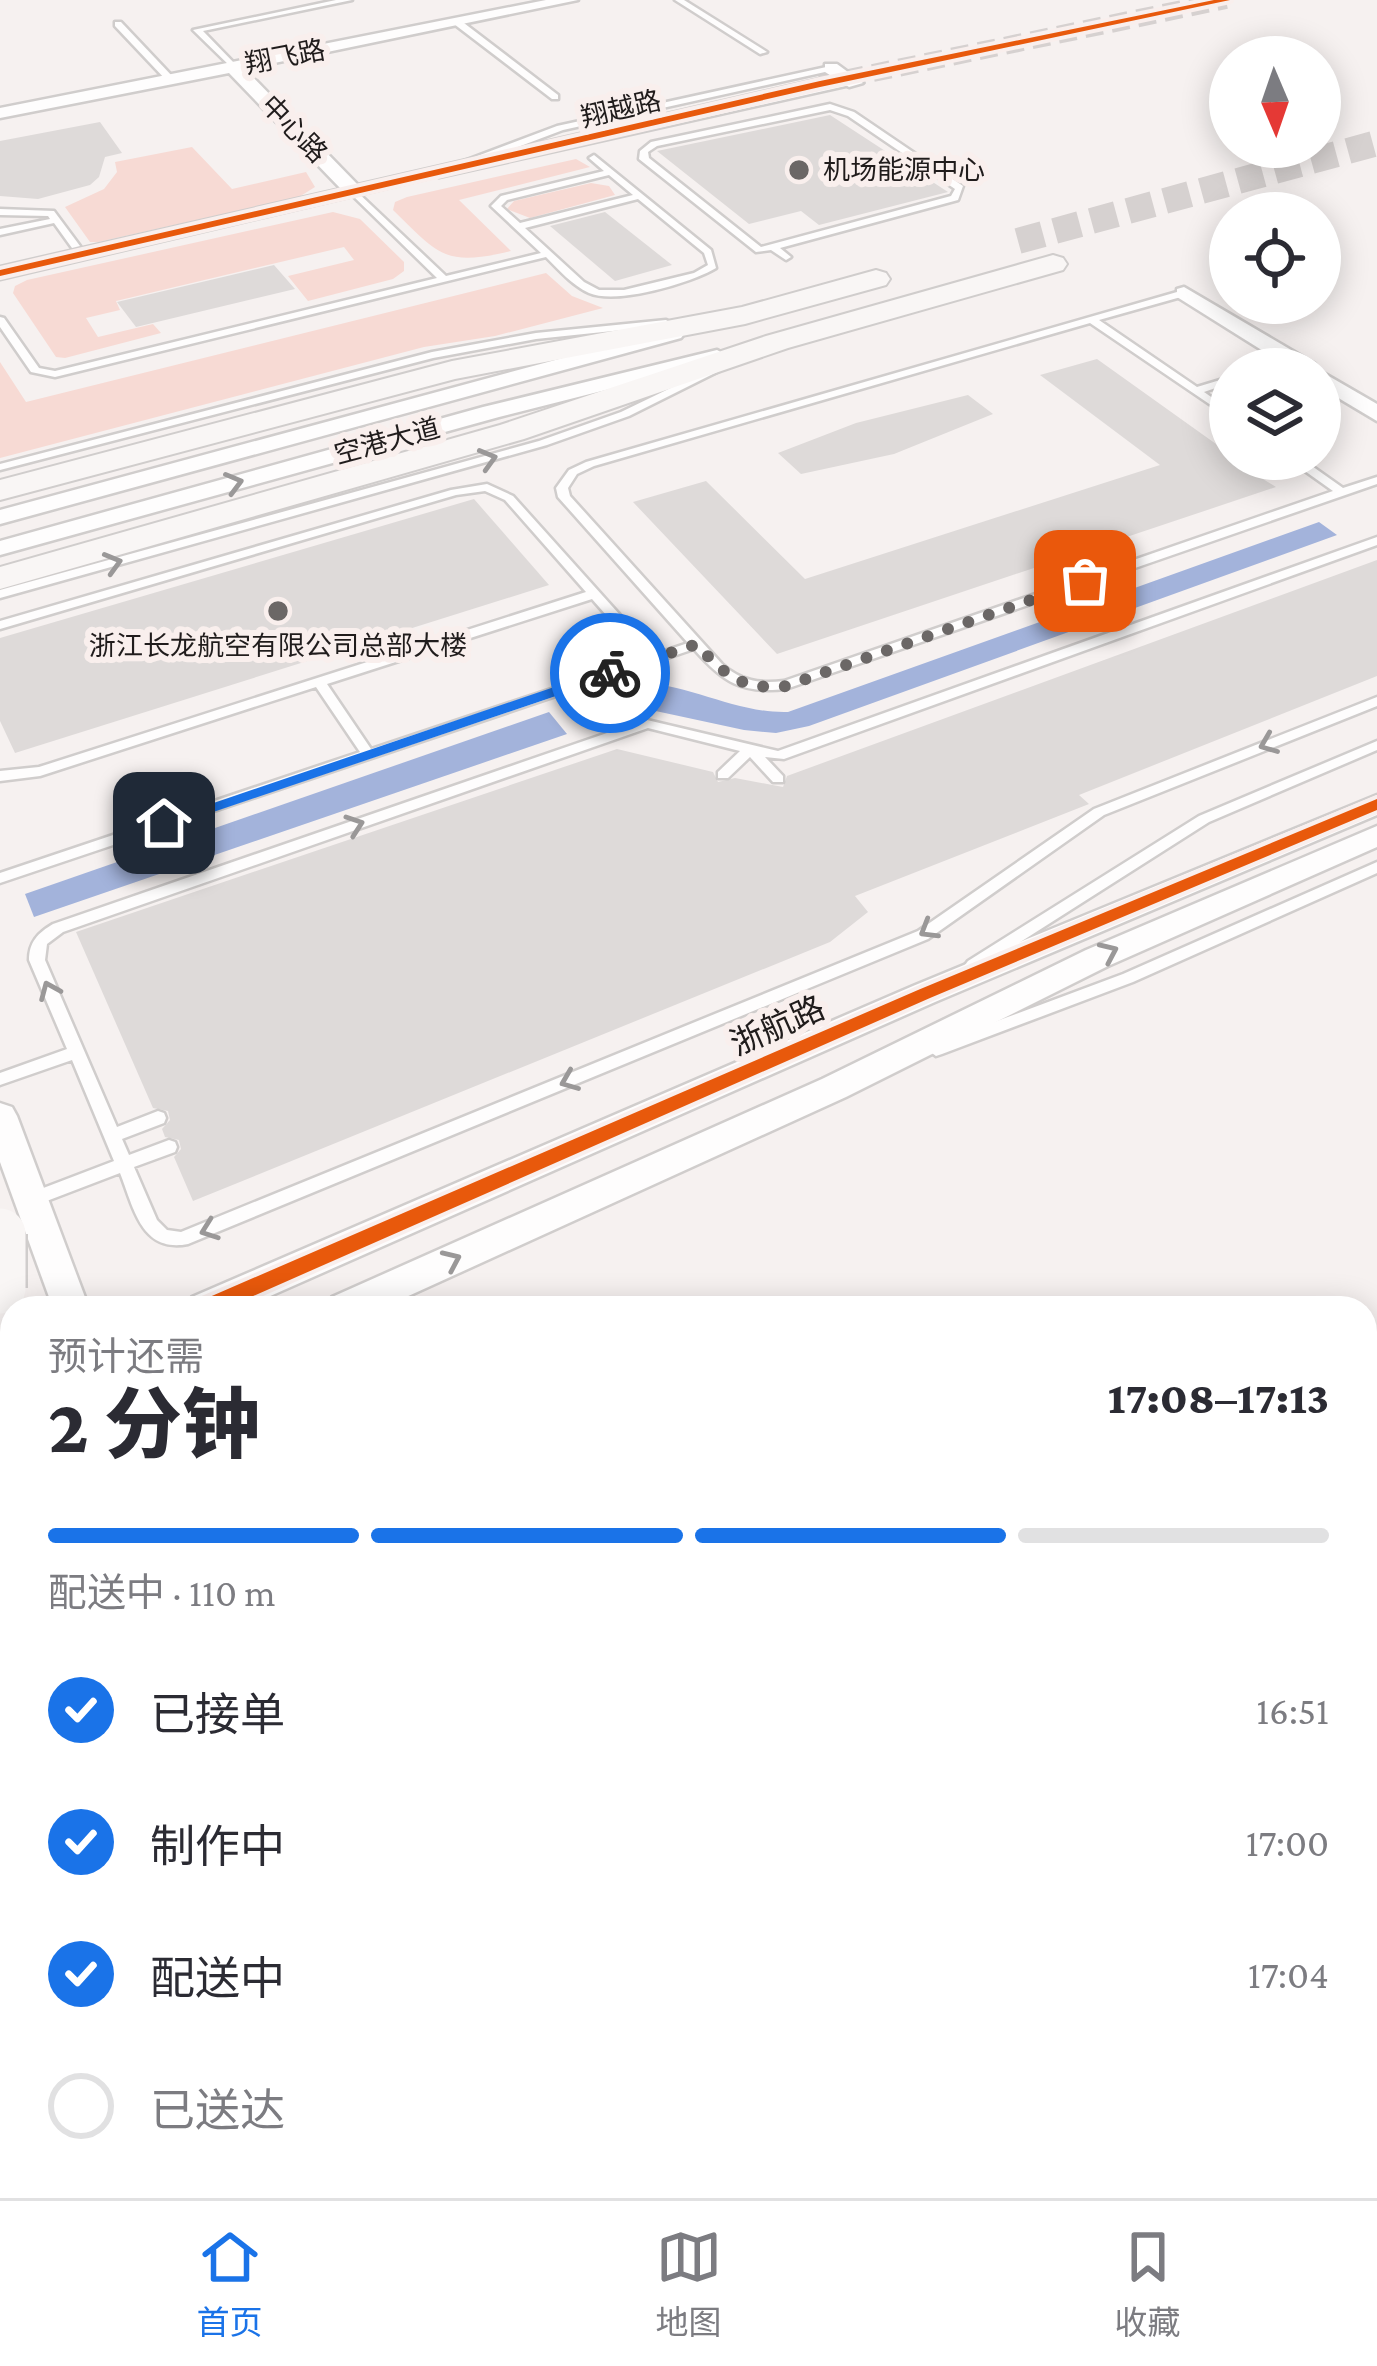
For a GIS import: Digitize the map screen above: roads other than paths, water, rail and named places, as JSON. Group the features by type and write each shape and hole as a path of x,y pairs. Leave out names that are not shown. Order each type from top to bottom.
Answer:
{"main road":[{"name":"空港大道","path":"0,578 512,432 777,342 1053,264"},
{"name":"空港大道","path":"0,490 452,370 745,315 904,272"},
{"path":"0,1284 19,1208"}],"street":[{"name":"翔飞路","path":"0,113 570,0"},
{"name":"中心路","path":"233,67 354,192"},
{"name":"翔越路","path":"0,273 825,76 855,83"},
{"path":"1184,293 1273,348"},
{"name":"空港大道","path":"0,517 745,315"},
{"name":"空港大道","path":"0,548 491,412 777,342"},
{"path":"1341,391 1377,414"},
{"name":"浙航路","path":"232,1296 924,994 1377,804"},
{"path":"372,1296 834,1088 1097,958 1377,836"},
{"path":"0,1116 19,1208 65,1296"},
{"path":"0,1247 19,1208"}],"lane":[{"path":"233,67 197,30 348,0"},
{"path":"679,0 763,52"},
{"path":"457,22 555,97"},
{"path":"118,24 170,80"},
{"name":"翔越路","path":"397,181 510,161 855,83"},
{"path":"841,109 960,188 955,198 940,204 773,247 759,250 644,159 644,151 654,144 803,110 841,109"},
{"path":"675,124 690,136"},
{"path":"594,158 708,252 713,266 697,275 624,293 597,293 497,209 498,201 610,172"},
{"path":"354,192 444,279"},
{"path":"517,227 639,196"},
{"path":"56,220 4,231 0,215 51,213 75,246"},
{"path":"773,247 786,257"},
{"path":"0,320 34,370 46,375 547,254"},
{"path":"1184,293 573,472 565,480 564,497 728,677 744,685 786,686 1377,480"},
{"path":"0,467 432,355 536,336 745,315"},
{"path":"1091,319 1209,401"},
{"path":"0,595 543,443 625,414 777,342"},
{"path":"1195,391 1209,387"},
{"path":"1325,480 1342,492"},
{"path":"0,625 487,487 509,498 652,659"},
{"path":"1377,541 779,755 647,724 43,936 35,949 37,960 150,1224 162,1237 182,1239 923,935 1099,812 1377,701"},
{"path":"1352,550 1371,563"},
{"path":"1313,564 1331,577"},
{"path":"0,776 40,771 595,594"},
{"path":"0,878 697,644"},
{"path":"319,682 368,754"},
{"path":"573,685 616,735"},
{"path":"836,735 852,752"},
{"name":"浙航路","path":"924,994 1112,882 1204,819 1377,745"},
{"path":"722,775 750,748"},
{"path":"750,748 778,779"},
{"path":"834,1088 1128,978 1377,867"},
{"path":"0,1079 76,1052"},
{"path":"112,1136 158,1118"},
{"path":"19,1208 170,1147"}],"water":[{"path":"1319,522 1337,535 809,726 776,733 744,730 637,707 619,684 661,685 746,707 788,712"},
{"path":"549,712 567,734 34,917 25,894"}],"tunnel":[{"path":"820,84 1226,0"},
{"path":"1018,241 1377,143"}],"place":[{"name":"机场能源中心","path":"799,170"},
{"name":"浙江长龙航空有限公司总部大楼","path":"278,611"}]}
